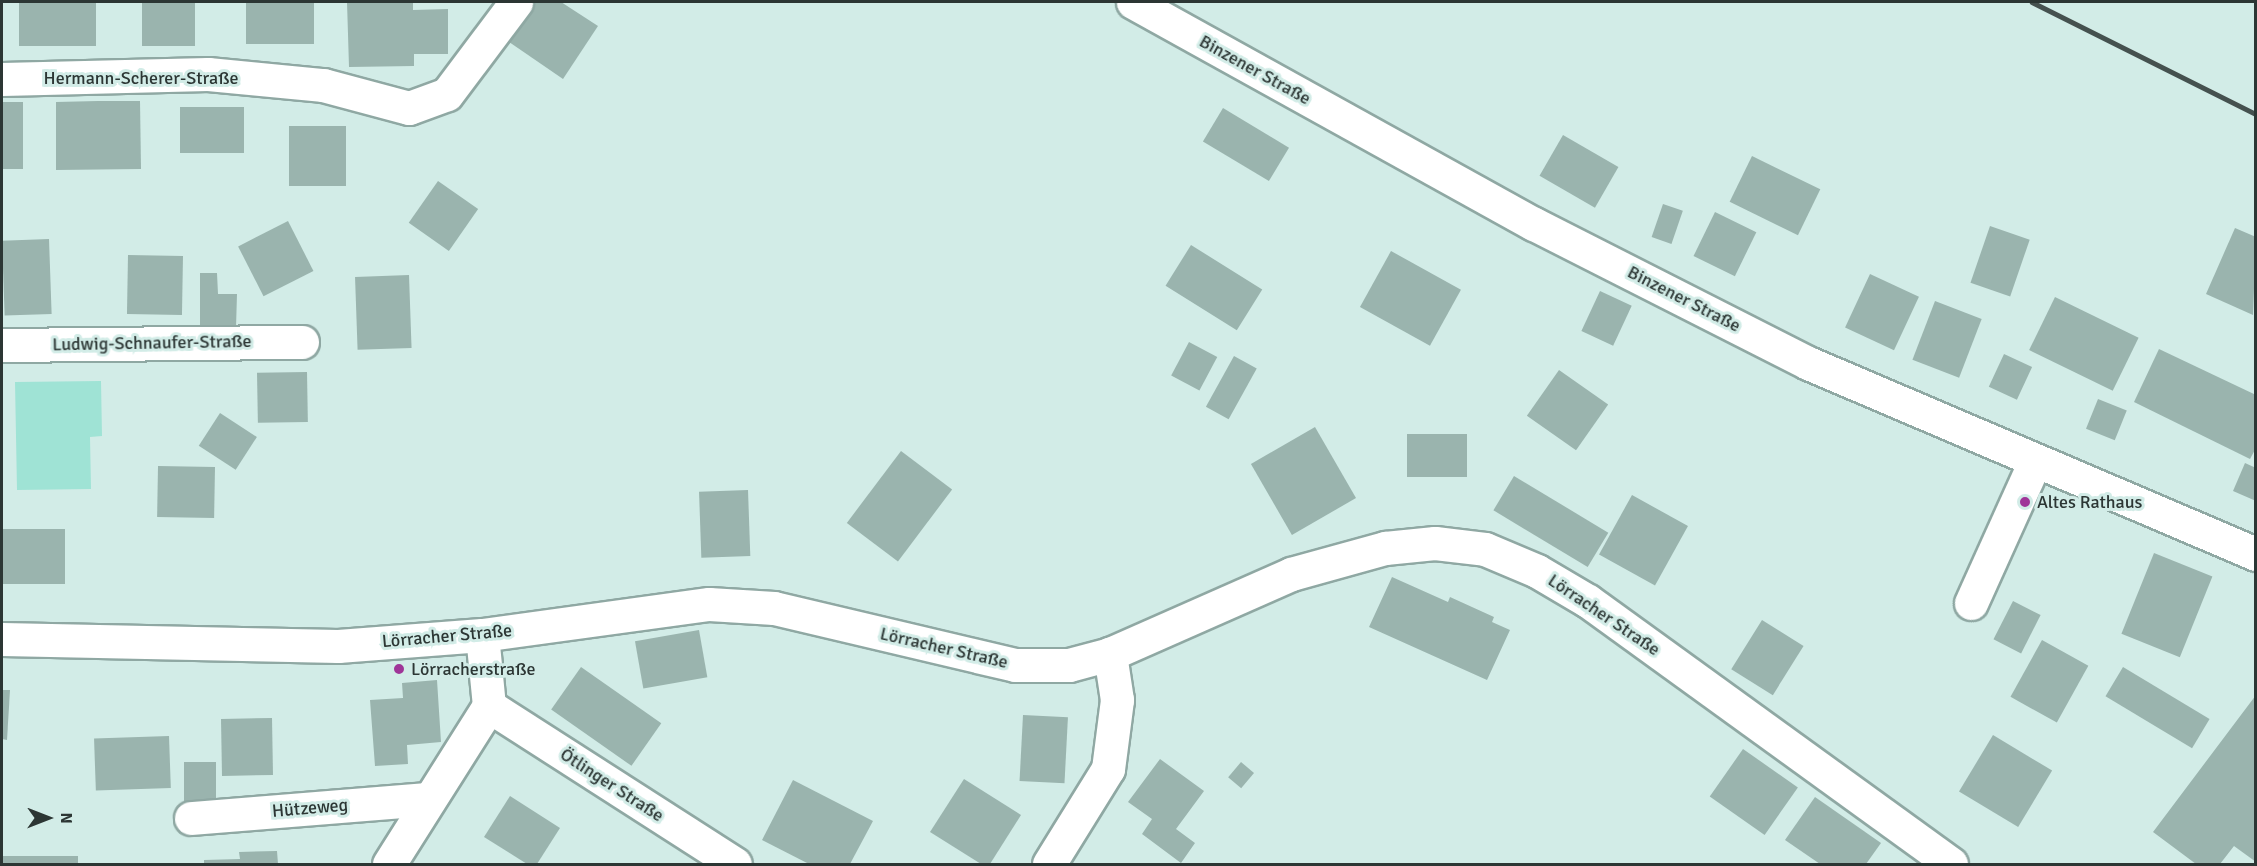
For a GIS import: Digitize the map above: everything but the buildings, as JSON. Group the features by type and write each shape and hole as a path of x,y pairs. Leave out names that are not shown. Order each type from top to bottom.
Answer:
{"street":[{"name":"Hermann-Scherer-Straße","path":"2,79 208,74 323,85 410,108 447,94 516,2"},
{"name":"Binzener Straße","path":"1133,2 1534,225 1808,363 2256,554"},
{"name":"Ludwig-Schnaufer-Straße","path":"2,345 302,342"},
{"path":"1971,603 2035,460"},
{"name":"Lörracher Straße","path":"2,639 338,646 482,635 709,604 774,608 1015,665 1069,665 1110,654 1292,574 1385,548 1435,543 1485,549 1537,571 1588,601 1951,864"},
{"path":"389,864 489,706 482,635"},
{"path":"1049,864 1108,769 1116,700 1110,654"},
{"name":"Ötlinger Straße","path":"489,706 735,864"},
{"name":"Hützeweg","path":"191,818 429,799"}],"green space":[{"path":"101,381 102,436 90,437 91,489 17,490 15,382"}],"railway":[{"path":"2032,2 2256,114"}],"place":[{"name":"Altes Rathaus","path":"2025,502"},
{"name":"Lörracherstraße","path":"399,669"}]}
